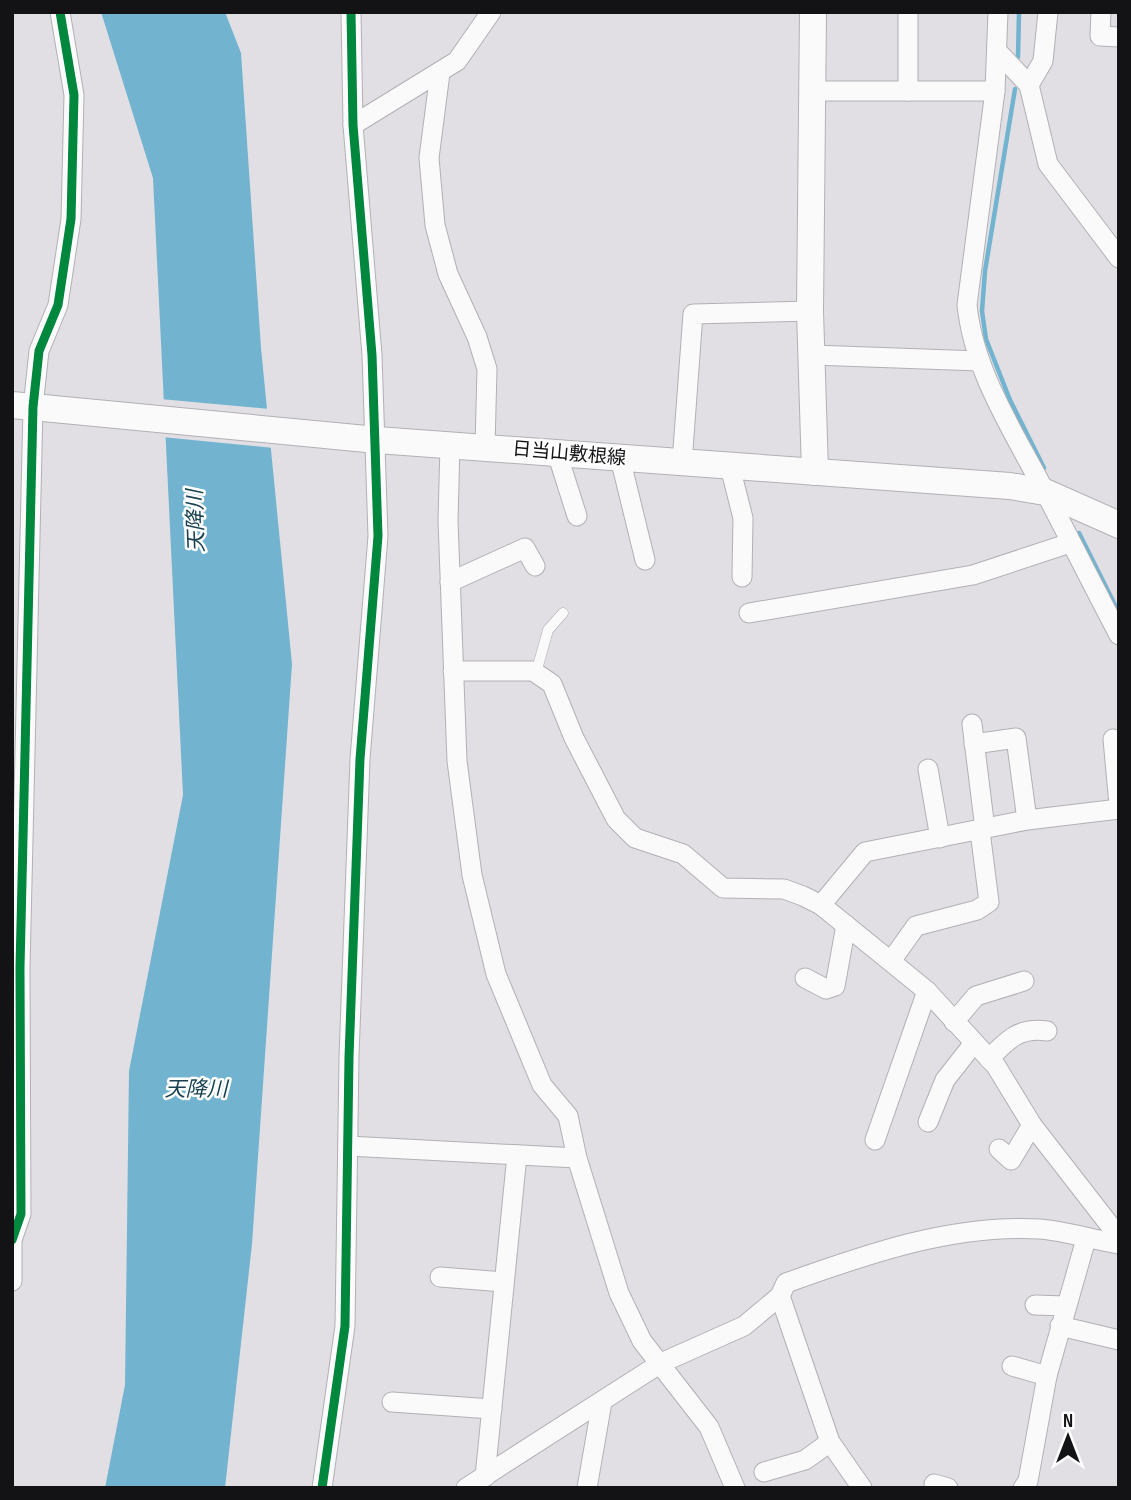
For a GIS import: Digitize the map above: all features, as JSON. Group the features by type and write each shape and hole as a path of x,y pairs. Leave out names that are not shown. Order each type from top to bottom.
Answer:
{"main road":[{"path":"813,12 810,311 815,472"},
{"name":"日当山敷根線","path":"23,406 369,440 1010,486 1045,492 1119,525"}],"street":[{"path":"12,1281 12,1240 22,1214 20,968 23,406 39,351 58,305 72,219 74,95 60,12"},
{"path":"338,12 352,84"},
{"path":"322,1488 345,1326 360,758 378,536 369,440 352,125 351,12"},
{"path":"352,125 457,61 491,12"},
{"path":"908,12 908,91"},
{"path":"998,12 995,91 967,305 979,360 1014,436 1119,635"},
{"path":"1028,85 1042,61 1048,12"},
{"path":"1101,12 1100,36 1119,37"},
{"path":"997,51 1028,85 1048,164 1119,258"},
{"path":"440,73 429,158 435,225 449,274 477,337 487,369 485,447"},
{"path":"813,92 995,91"},
{"path":"682,463 693,314 810,311"},
{"path":"813,355 979,360"},
{"path":"450,445 450,582 457,761 477,897 496,974 542,1085 568,1116 577,1158 619,1293 642,1341 662,1363 709,1427 735,1488"},
{"path":"557,453 577,516"},
{"path":"620,458 645,560"},
{"path":"730,467 743,518 742,577"},
{"path":"749,613 973,575 1070,543"},
{"path":"450,582 525,548 535,566"},
{"path":"453,671 536,673 552,684 574,738 616,819 635,838 683,854 723,888 784,889 821,905 927,991 1001,1073 1032,1125 1119,1237"},
{"path":"891,961 916,926 977,910 989,902 973,734 1016,738 1027,821"},
{"path":"821,905 865,852 1027,821 1119,807 1113,739"},
{"path":"928,769 940,838"},
{"path":"806,978 825,989 835,986 846,925"},
{"path":"954,1022 976,996 1024,981"},
{"path":"875,1140 927,991"},
{"path":"989,1059 1013,1036 1027,1030 1047,1031"},
{"path":"928,1122 945,1080 974,1043"},
{"path":"999,1149 1011,1160 1032,1125"},
{"path":"348,1146 577,1158"},
{"path":"485,1477 517,1155"},
{"path":"466,1488 662,1363 744,1326 779,1296 786,1283 848,1261 957,1231 1041,1229 1119,1244"},
{"path":"1023,1488 1028,1481 1047,1376 1086,1239"},
{"path":"440,1277 504,1282"},
{"path":"779,1296 830,1442 862,1488"},
{"path":"1035,1305 1066,1306"},
{"path":"1060,1326 1119,1340"},
{"path":"1012,1366 1047,1376"},
{"path":"392,1402 492,1409"},
{"path":"587,1488 602,1402"},
{"path":"764,1472 804,1460 830,1442"}],"lane":[{"path":"536,673 548,630 563,613"}],"water":[{"name":"天降川","path":"101,12 225,12 241,53 261,348 292,664 252,1244 225,1488 105,1488 125,1385 129,1071 183,795 153,178"}],"pier":[{"path":"160,399 270,409 274,448 162,437"}],"waterway":[{"path":"1018,57 1019,12"},
{"path":"1015,89 985,271 982,311 986,339 1010,400 1044,468"},
{"path":"1079,533 1119,613"}],"cycle path":[{"path":"12,1240 21,1214 20,968 33,407 39,351 58,305 71,219 74,95 60,12"},
{"path":"322,1488 345,1326 349,1057 360,759 378,536 372,355 353,125 351,12"}]}
